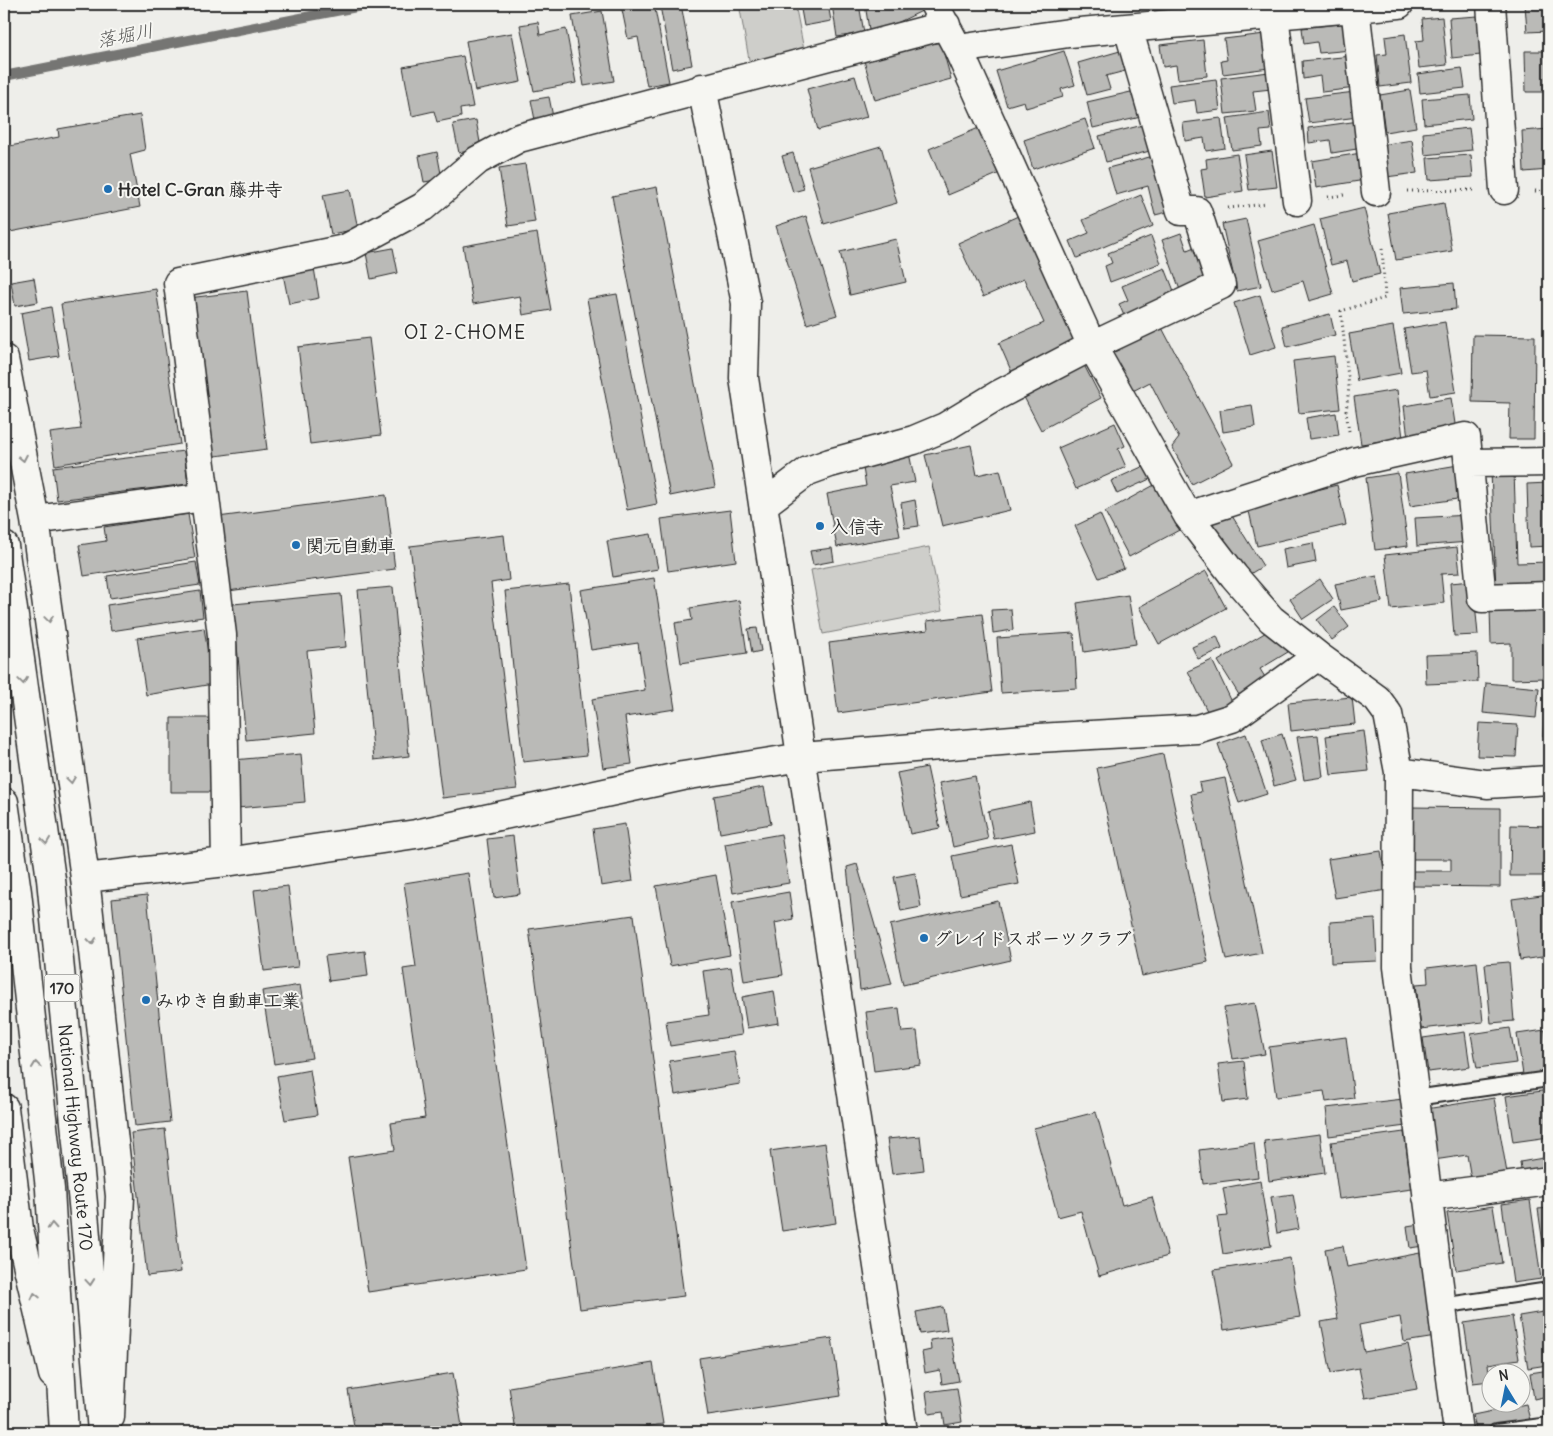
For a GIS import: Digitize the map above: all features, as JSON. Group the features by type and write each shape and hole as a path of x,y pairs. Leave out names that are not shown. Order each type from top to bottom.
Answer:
{"main road":[{"path":"958,50 1069,33 1399,4"},
{"path":"1492,4 1504,190"},
{"path":"1355,8 1376,192"},
{"path":"226,862 222,635 178,283 345,250 423,207 478,160 519,138 702,88 940,14 1092,346 1188,516 1234,576 1271,619 1377,699 1388,714 1399,772 1398,967 1458,1432"},
{"path":"1274,15 1297,201"},
{"path":"764,505 808,472 914,440 945,427 998,395 1092,346 1221,286 1197,211 1181,210 1128,28"},
{"path":"702,88 746,303 744,378 903,1432"},
{"path":"4,359 35,520 85,878 120,1196 109,1432"},
{"path":"1188,516 1354,462 1466,437 1482,598 1549,596"},
{"path":"1469,463 1549,462"},
{"path":"35,520 205,498"},
{"name":"National Highway Route 170","path":"4,546 51,879 85,1224 102,1432"},
{"path":"85,878 226,862 416,834 683,776 802,757 1038,738 1197,729 1232,718 1318,656"},
{"path":"1399,772 1487,784 1549,780"},
{"name":"National Highway Route 170","path":"4,802 17,892 50,1189 63,1422"},
{"path":"4,1108 19,1229 63,1422"},
{"path":"1428,1197 1549,1181"}],"lane":[{"path":"1415,1098 1549,1079"},
{"path":"1441,1306 1549,1290"},
{"path":"1496,1432 1549,1425"}],"path":[{"path":"1354,462 1346,412 1349,387 1340,311 1385,298 1382,246"}],"shaded area":[{"path":"739,4 795,4 805,55 750,65"},
{"path":"929,547 942,611 823,634 811,570"}],"building":[{"path":"654,4 669,82 647,86 638,37 628,39 621,5"},
{"path":"681,4 692,65 672,69 660,6"},
{"path":"800,4 828,4 831,21 804,26"},
{"path":"832,4 859,4 864,33 837,37"},
{"path":"865,4 921,4 924,10 870,36"},
{"path":"1074,4 1116,4 1074,9"},
{"path":"1525,4 1549,4 1549,31 1527,32"},
{"path":"602,11 614,81 584,86 572,16"},
{"path":"1478,16 1481,55 1452,58 1449,18"},
{"path":"1442,17 1447,65 1419,68 1416,41 1424,40 1422,19"},
{"path":"538,22 540,35 566,29 576,83 534,91 520,25"},
{"path":"1348,23 1351,50 1319,53 1317,42 1304,44 1302,28"},
{"path":"512,33 521,82 475,91 466,41"},
{"path":"1265,34 1269,68 1223,74 1221,61 1227,60 1224,39"},
{"path":"1405,34 1411,83 1380,87 1377,55 1387,54 1385,37"},
{"path":"939,36 951,79 875,100 863,57"},
{"path":"1203,40 1207,76 1178,79 1176,65 1163,67 1160,45"},
{"path":"1064,51 1075,85 1061,89 1063,97 1026,108 1024,101 1007,106 996,71"},
{"path":"1120,51 1125,71 1106,76 1110,89 1087,95 1078,63"},
{"path":"1525,51 1549,51 1549,92 1526,92"},
{"path":"463,56 473,107 460,109 461,117 437,122 434,111 412,116 403,67"},
{"path":"1352,56 1356,88 1322,92 1320,76 1303,79 1302,61"},
{"path":"1462,68 1465,88 1420,93 1418,74"},
{"path":"1269,72 1271,89 1253,91 1256,111 1225,114 1221,78"},
{"path":"855,76 867,117 818,130 807,89"},
{"path":"1216,79 1220,110 1197,113 1195,100 1172,103 1169,85"},
{"path":"1410,90 1416,127 1385,132 1380,95"},
{"path":"1135,91 1141,117 1093,128 1087,102"},
{"path":"1355,92 1358,117 1309,123 1305,98"},
{"path":"1470,95 1472,119 1424,124 1422,99"},
{"path":"549,97 554,122 536,125 531,100"},
{"path":"1269,112 1271,130 1260,131 1262,146 1232,150 1227,118"},
{"path":"140,115 145,150 130,154 140,207 10,232 4,203 4,147 59,137 58,129"},
{"path":"1221,118 1225,148 1206,151 1204,138 1185,141 1183,123"},
{"path":"1085,119 1095,148 1033,169 1024,140"},
{"path":"476,120 481,148 459,153 453,124"},
{"path":"1359,121 1363,148 1332,153 1330,140 1309,143 1308,128"},
{"path":"1147,124 1154,150 1106,162 1099,136"},
{"path":"981,127 1000,173 948,195 929,149"},
{"path":"1469,128 1472,150 1425,155 1423,133"},
{"path":"1549,129 1549,170 1524,172 1522,131"},
{"path":"1412,140 1417,173 1386,177 1381,145"},
{"path":"881,146 897,203 824,224 808,167"},
{"path":"1272,151 1277,187 1249,190 1244,155"},
{"path":"437,152 442,179 424,182 419,156"},
{"path":"793,153 804,189 793,192 782,156"},
{"path":"1361,153 1365,180 1316,188 1312,161"},
{"path":"1237,154 1243,191 1205,197 1201,169 1207,168 1206,159"},
{"path":"1157,155 1172,211 1155,215 1148,186 1116,195 1108,168"},
{"path":"1471,155 1473,177 1429,180 1427,158"},
{"path":"525,164 535,222 508,226 499,168"},
{"path":"657,187 715,487 670,496 612,196"},
{"path":"350,190 358,229 331,234 323,195"},
{"path":"1141,195 1153,226 1077,258 1070,241 1089,233 1083,220"},
{"path":"1444,203 1452,251 1396,260 1388,213"},
{"path":"1364,208 1380,274 1352,281 1347,261 1331,265 1320,219"},
{"path":"1027,212 1086,343 1013,375 999,343 1044,323 1024,279 983,297 958,243"},
{"path":"806,216 837,315 807,324 776,226"},
{"path":"1246,219 1261,286 1237,291 1222,224"},
{"path":"1314,225 1333,294 1309,301 1303,281 1272,290 1258,241"},
{"path":"537,233 551,310 523,315 520,296 473,304 463,246"},
{"path":"1181,233 1187,250 1202,244 1214,278 1180,290 1162,240"},
{"path":"1151,236 1161,263 1110,282 1105,266 1112,263 1108,253"},
{"path":"896,239 906,282 850,295 840,252"},
{"path":"393,248 398,273 371,279 366,253"},
{"path":"314,268 319,298 289,304 283,274"},
{"path":"1165,268 1176,296 1125,318 1119,304 1128,300 1122,286"},
{"path":"34,278 38,302 15,306 11,282"},
{"path":"1454,283 1456,309 1403,314 1400,288"},
{"path":"156,289 180,444 55,465 50,433 81,429 61,304"},
{"path":"247,291 267,449 208,457 188,298"},
{"path":"617,294 657,504 627,510 587,299"},
{"path":"1260,295 1276,347 1250,355 1234,303"},
{"path":"51,307 59,356 29,361 21,313"},
{"path":"1330,314 1335,335 1287,347 1282,326"},
{"path":"1445,322 1456,392 1430,396 1426,370 1411,372 1404,329"},
{"path":"1160,324 1233,463 1192,484 1172,447 1179,438 1150,382 1129,393 1108,352"},
{"path":"1393,326 1401,373 1357,381 1349,334"},
{"path":"1473,335 1535,336 1534,439 1509,439 1510,403 1472,402"},
{"path":"369,338 381,435 310,444 298,347"},
{"path":"1546,344 1549,344 1549,399 1545,399"},
{"path":"1334,356 1340,409 1299,413 1293,361"},
{"path":"1084,365 1101,398 1041,430 1024,397"},
{"path":"1397,390 1403,438 1361,444 1354,397"},
{"path":"1451,398 1456,430 1408,438 1404,406"},
{"path":"1252,405 1255,427 1223,432 1220,410"},
{"path":"1336,413 1339,435 1309,439 1306,418"},
{"path":"1115,423 1125,446 1118,449 1126,467 1076,489 1058,448"},
{"path":"971,445 977,475 1000,470 1010,510 942,526 925,455"},
{"path":"184,451 188,484 57,500 53,467"},
{"path":"909,453 915,482 890,486 900,536 837,547 827,494 866,486 862,462"},
{"path":"1146,465 1152,478 1117,494 1111,481"},
{"path":"1458,465 1464,498 1410,506 1405,474"},
{"path":"1491,471 1514,471 1517,563 1549,562 1549,587 1496,589"},
{"path":"1398,473 1408,546 1375,550 1366,478"},
{"path":"1158,483 1183,528 1129,557 1105,512"},
{"path":"1549,483 1549,546 1529,547 1527,484"},
{"path":"1337,485 1346,525 1257,546 1248,507"},
{"path":"386,495 395,569 228,591 218,517"},
{"path":"915,500 919,526 905,528 901,503"},
{"path":"730,510 736,561 668,571 661,519"},
{"path":"1229,511 1263,566 1245,577 1211,523"},
{"path":"188,514 195,558 84,576 79,545 106,541 104,527"},
{"path":"1100,514 1124,568 1099,578 1075,526"},
{"path":"1468,515 1469,542 1417,546 1415,518"},
{"path":"651,534 658,569 613,577 607,541"},
{"path":"504,535 509,580 491,583 517,789 442,798 410,546"},
{"path":"1313,543 1316,562 1286,568 1283,549"},
{"path":"1457,547 1460,573 1441,574 1444,603 1391,609 1385,555"},
{"path":"832,548 834,561 813,565 810,551"},
{"path":"196,562 200,585 110,598 107,576"},
{"path":"1206,571 1226,608 1159,644 1139,607"},
{"path":"1377,576 1382,602 1341,610 1335,584"},
{"path":"654,578 675,709 625,717 632,764 603,768 592,699 645,690 638,643 591,650 581,590"},
{"path":"1320,579 1333,599 1303,619 1290,599"},
{"path":"1473,581 1478,635 1454,636 1450,583"},
{"path":"569,584 587,755 523,762 505,591"},
{"path":"393,587 409,756 374,760 358,590"},
{"path":"200,591 203,617 111,631 107,605"},
{"path":"341,594 346,647 307,651 315,733 246,740 233,604"},
{"path":"1128,595 1136,644 1084,652 1077,603"},
{"path":"739,600 747,653 681,663 675,623 692,620 690,608"},
{"path":"1334,607 1349,627 1332,640 1317,620"},
{"path":"1543,607 1544,678 1511,679 1511,643 1491,644 1490,608"},
{"path":"1011,609 1013,630 993,633 991,610"},
{"path":"982,614 992,692 838,713 829,643 928,630 927,621"},
{"path":"204,628 213,684 146,695 137,638"},
{"path":"757,628 761,651 752,653 748,629"},
{"path":"1273,628 1288,652 1260,669 1268,682 1241,698 1218,661"},
{"path":"1074,633 1077,688 1001,693 997,638"},
{"path":"1217,636 1222,649 1198,659 1192,647"},
{"path":"1477,653 1478,682 1426,684 1425,655"},
{"path":"1212,660 1232,702 1208,713 1188,671"},
{"path":"1486,683 1539,688 1536,718 1483,713"},
{"path":"1545,693 1549,693 1549,737 1543,736"},
{"path":"1352,697 1355,724 1291,731 1288,703"},
{"path":"171,718 213,718 213,792 171,792"},
{"path":"1479,723 1518,725 1516,757 1477,756"},
{"path":"1364,731 1369,771 1331,775 1326,736"},
{"path":"1246,734 1267,794 1239,803 1218,744"},
{"path":"1282,734 1296,780 1274,786 1262,740"},
{"path":"1318,735 1323,777 1304,780 1297,737"},
{"path":"301,754 305,802 237,808 233,760"},
{"path":"1163,754 1208,962 1142,976 1097,768"},
{"path":"927,767 940,828 910,834 897,773"},
{"path":"975,776 988,839 953,847 939,783"},
{"path":"1225,778 1262,953 1226,960 1191,794 1201,792 1199,783"},
{"path":"764,787 771,824 720,833 714,796"},
{"path":"1030,802 1035,831 994,839 988,811"},
{"path":"1408,807 1500,808 1500,887 1412,886 1413,871 1451,871 1451,859 1408,859"},
{"path":"625,824 633,881 601,886 593,829"},
{"path":"1511,825 1549,826 1549,876 1510,876"},
{"path":"781,834 789,883 733,893 725,844"},
{"path":"513,836 520,894 494,898 487,839"},
{"path":"1011,844 1019,884 960,895 952,856"},
{"path":"1381,851 1387,890 1335,898 1328,859"},
{"path":"857,864 892,984 860,990 847,867"},
{"path":"468,873 526,1269 368,1292 348,1157 395,1150 391,1123 425,1118 403,969 416,967 404,883"},
{"path":"915,873 921,907 901,911 894,877"},
{"path":"716,875 730,955 670,966 656,886"},
{"path":"288,886 298,967 264,971 254,890"},
{"path":"789,892 793,919 775,923 783,975 744,981 732,902"},
{"path":"1549,894 1549,956 1520,960 1512,899"},
{"path":"147,895 170,1122 135,1126 112,899"},
{"path":"998,901 1011,960 903,985 890,925"},
{"path":"634,915 684,1296 580,1309 529,929"},
{"path":"1375,919 1377,961 1331,963 1330,922"},
{"path":"365,951 368,976 329,981 325,956"},
{"path":"1477,962 1483,1022 1421,1029 1416,984 1428,983 1427,968"},
{"path":"1509,962 1514,1021 1491,1023 1485,964"},
{"path":"731,967 742,1035 670,1046 666,1021 709,1015 703,971"},
{"path":"300,985 312,1058 274,1064 262,991"},
{"path":"774,991 779,1023 747,1028 742,997"},
{"path":"1255,1003 1265,1054 1233,1059 1224,1008"},
{"path":"899,1008 902,1032 917,1031 921,1065 874,1071 866,1012"},
{"path":"1510,1028 1516,1063 1477,1068 1471,1034"},
{"path":"1545,1030 1549,1071 1523,1075 1517,1034"},
{"path":"1465,1032 1470,1067 1428,1072 1423,1038"},
{"path":"1346,1037 1354,1098 1326,1102 1324,1091 1276,1097 1269,1047"},
{"path":"734,1051 740,1084 675,1095 669,1061"},
{"path":"1244,1061 1248,1099 1223,1102 1218,1064"},
{"path":"310,1070 317,1115 285,1120 277,1076"},
{"path":"1549,1090 1549,1137 1513,1142 1506,1096"},
{"path":"1494,1098 1507,1173 1471,1179 1467,1155 1434,1160 1426,1109"},
{"path":"1403,1099 1406,1126 1329,1136 1326,1108"},
{"path":"1096,1112 1122,1205 1152,1197 1168,1256 1099,1276 1081,1211 1058,1217 1034,1128"},
{"path":"165,1129 181,1272 147,1276 131,1133"},
{"path":"1404,1132 1412,1189 1339,1199 1331,1142"},
{"path":"1320,1134 1325,1173 1269,1181 1264,1141"},
{"path":"920,1136 924,1170 892,1174 887,1139"},
{"path":"825,1143 836,1223 782,1231 770,1151"},
{"path":"1254,1143 1258,1177 1203,1184 1199,1150"},
{"path":"1549,1157 1549,1174 1522,1178 1520,1162"},
{"path":"1260,1181 1271,1246 1223,1254 1217,1217 1228,1216 1223,1188"},
{"path":"1293,1194 1299,1229 1277,1233 1271,1197"},
{"path":"1530,1200 1541,1279 1513,1283 1502,1204"},
{"path":"1493,1206 1502,1263 1456,1270 1447,1213"},
{"path":"1549,1208 1549,1264 1546,1264 1538,1209"},
{"path":"1419,1224 1423,1246 1410,1248 1407,1226"},
{"path":"1343,1246 1347,1267 1420,1253 1436,1337 1404,1342 1400,1317 1359,1325 1364,1352 1408,1344 1417,1389 1365,1398 1359,1368 1331,1373 1321,1322 1338,1319 1325,1249"},
{"path":"1290,1258 1300,1317 1224,1330 1214,1270"},
{"path":"943,1307 947,1330 920,1334 916,1312"},
{"path":"1549,1311 1549,1350 1545,1351 1547,1365 1530,1368 1530,1364 1527,1364 1519,1316"},
{"path":"1512,1316 1519,1359 1480,1364 1480,1382 1473,1383 1464,1323"},
{"path":"951,1337 959,1381 942,1384 940,1370 925,1373 922,1352 931,1350 930,1340"},
{"path":"832,1338 841,1396 708,1416 699,1358"},
{"path":"653,1363 663,1424 614,1432 516,1432 509,1387"},
{"path":"1549,1370 1549,1412 1545,1412 1543,1397 1534,1399 1530,1373"},
{"path":"453,1373 463,1432 355,1432 348,1390"},
{"path":"957,1388 962,1422 945,1425 943,1412 929,1414 926,1392"},
{"path":"1528,1414 1530,1420 1476,1430 1473,1415"},
{"path":"963,1428 963,1432 937,1432"}],"waterway":[{"name":"落堀川","path":"4,76 372,4"}],"place":[{"name":"Hotel C-Gran 藤井寺","path":"108,189"},
{"name":"入信寺","path":"820,526"},
{"name":"関元自動車","path":"296,545"},
{"name":"グレイドスポーツクラブ","path":"924,938"},
{"name":"みゆき自動車工業","path":"146,1000"}],"district":[{"name":"OI 2-CHOME","path":"465,332"}]}
